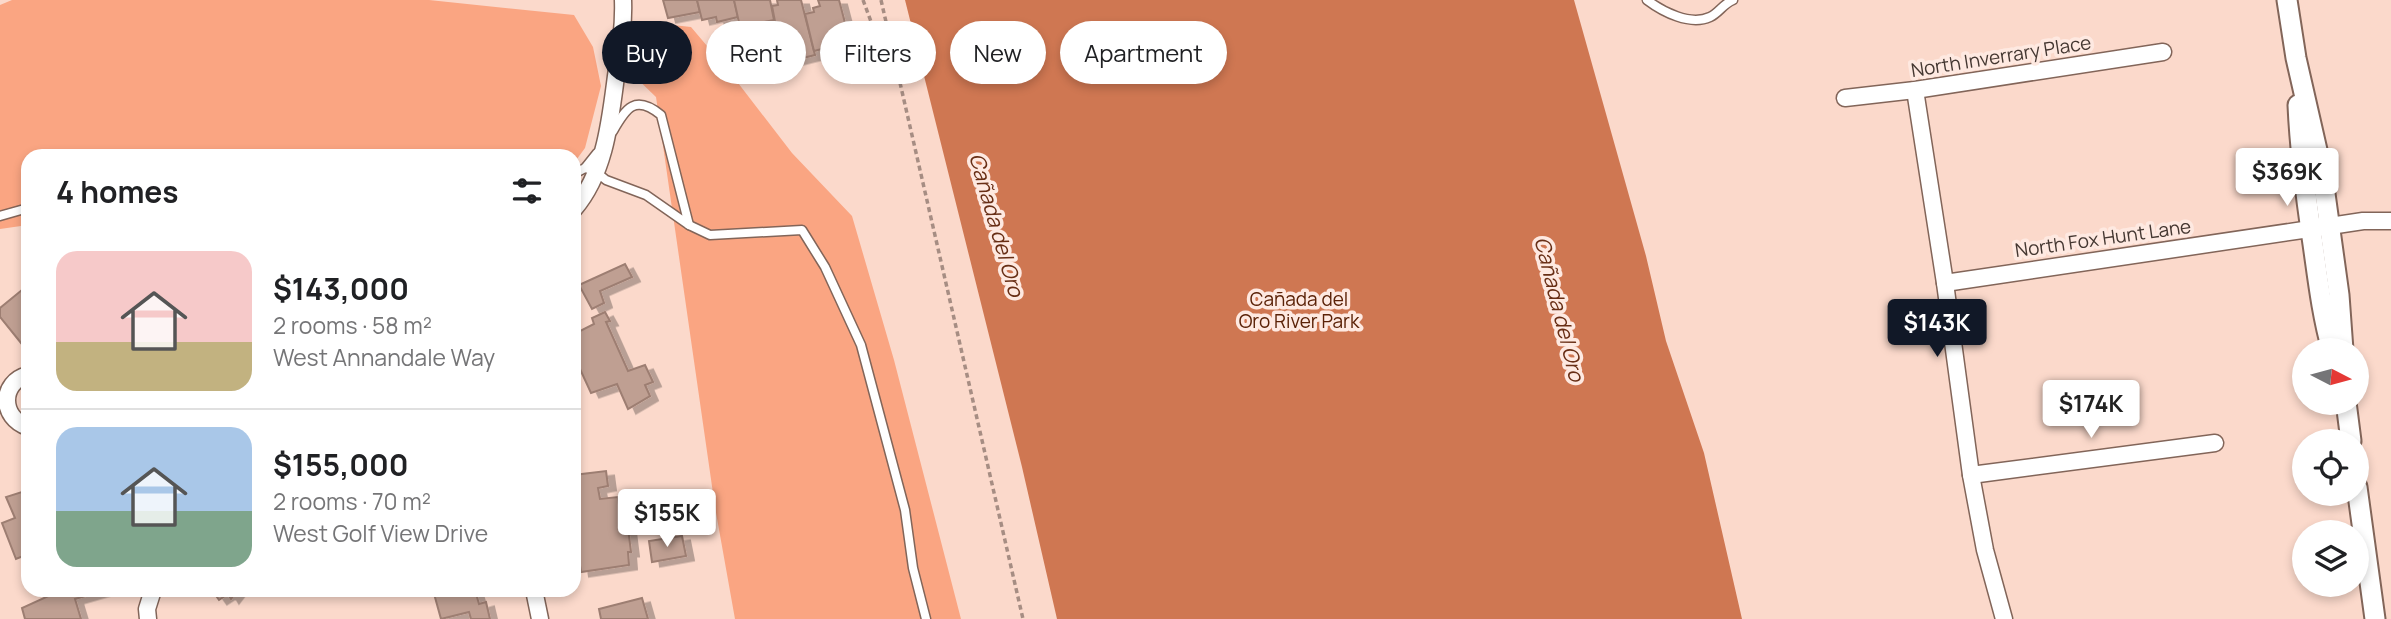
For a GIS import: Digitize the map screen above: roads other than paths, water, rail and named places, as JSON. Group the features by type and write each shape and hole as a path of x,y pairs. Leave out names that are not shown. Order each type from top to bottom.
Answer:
{"street":[{"path":"581,201 590,169 607,140 624,24 623,0"},
{"path":"2287,0 2296,58 2301,164 2342,317 2343,338"},
{"name":"North Inverrary Place","path":"1845,98 1915,90 2163,52"},
{"path":"1915,90 1945,283 1970,475 1985,550 2004,619"},
{"name":"North Fox Hunt Lane","path":"1945,283 2364,221 2391,221"},
{"path":"2320,228 2320,296 2329,338"},
{"path":"21,378 14,381 6,396 8,413 21,424"},
{"path":"1970,475 2216,443"},
{"path":"2360,506 2375,619"},
{"path":"148,619 151,597"},
{"path":"535,597 540,619"}],"lane":[{"path":"1647,0 1661,11 1685,19 1710,17 1726,2 1733,0"},
{"path":"607,140 625,110 632,105 651,107 661,115 689,225"},
{"path":"581,172 590,169 606,180 646,195 689,225 710,235 802,230 825,267 862,345 905,510 913,568 926,619"},
{"path":"0,216 21,210"}],"water":[{"name":"Cañada del Oro River Park","path":"905,0 1574,0 1646,256 1666,341 1704,453 1742,619 1057,619 1022,467 926,84 936,84 936,21 910,21"}],"water label":[{"name":"Cañada del Oro","path":"996,225"},
{"name":"Cañada del Oro","path":"1559,309"}]}
